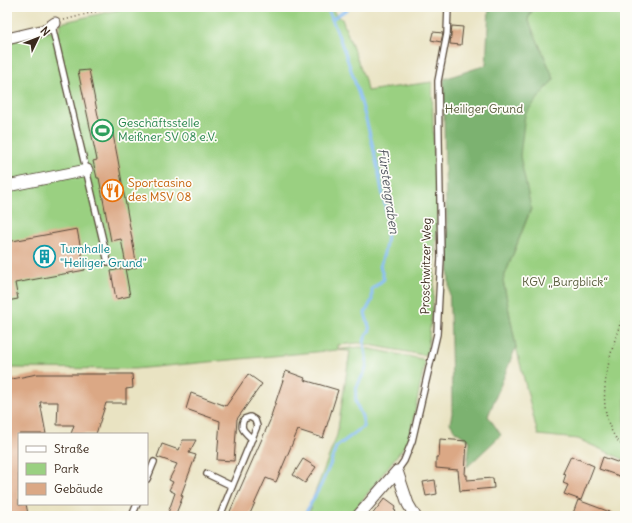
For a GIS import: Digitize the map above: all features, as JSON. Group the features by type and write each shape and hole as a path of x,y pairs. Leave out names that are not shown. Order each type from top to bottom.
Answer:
{"street":[{"path":"7,39 45,30 53,24"},
{"path":"7,186 87,170"},
{"path":"358,516 397,471"},
{"path":"397,471 408,504 415,516"}],"lane":[{"name":"Proschwitzer Weg","path":"397,471 404,461 412,441 437,334 441,258 438,81 446,34 448,7"},
{"path":"53,24 108,262"},
{"path":"220,516 252,439"},
{"path":"148,477 154,462"},
{"path":"207,474 232,486"},
{"path":"132,516 137,505"}],"path":[{"path":"53,24 113,7"},
{"path":"625,310 611,348 605,391 606,417 611,431 617,441 625,448"}],"green space":[{"path":"130,7 332,7 335,14 342,19 365,80 367,91 432,82 434,164 438,203 433,302 427,353 423,355 359,343 338,345 338,350 360,347 422,359 425,362 409,440 350,516 308,516 311,503 337,435 350,351 337,350 134,369 7,368 7,42 61,29 60,23"},
{"name":"Heiliger Grund","path":"489,7 534,7 528,19 554,79 525,114 520,156 531,208 503,280 516,347 488,416 501,435 467,467 470,441 455,431 450,423 452,413 452,371 445,162 444,79 486,65"},
{"name":"KGV „Burgblick“","path":"534,7 625,7 625,460 578,439 538,435 516,347 503,280 531,209 519,155 525,114 554,79 528,19"}],"building":[{"path":"452,26 463,27 461,45 450,44"},
{"path":"433,32 443,33 441,42 431,40"},
{"path":"89,70 100,126 111,124 118,160 137,267 127,270 121,239 111,241 99,178 97,178 93,161 97,160 78,71"},
{"name":"Turnhalle \"Heiliger Grund\"","path":"77,229 85,270 15,283 18,299 7,301 7,242"},
{"path":"125,268 130,296 116,299 111,271"},
{"path":"286,371 305,378 304,380 338,390 323,438 298,430 276,482 266,478 249,516 228,516 272,416"},
{"path":"37,374 132,374 133,388 126,389 126,403 106,403 96,433 71,433 74,425 57,425 58,402 40,402 46,433 18,433 18,505 26,505 28,514 8,516 7,380"},
{"path":"248,374 262,384 237,419 234,461 217,460 220,421 186,409 191,393 226,406"},
{"path":"440,439 467,441 465,475 467,475 467,480 493,478 494,488 460,491 458,470 436,468 436,457 439,457"},
{"path":"183,440 196,440 189,453 196,455 175,516 167,516 175,493 169,490 173,482 169,480 177,464 157,457 162,444 179,450"},
{"path":"571,456 594,466 581,500 564,494 568,485 563,483 566,474 563,473"},
{"path":"603,457 625,465 625,478 599,469"},
{"path":"303,459 316,467 305,483 293,475"},
{"path":"435,480 437,494 426,496 423,482"},
{"path":"385,498 396,506 394,510 396,511 392,516 371,516"},
{"path":"578,500 618,515 618,516 572,516"}],"waterway":[{"name":"Fürstengraben","path":"304,516 321,485 336,447 363,427 363,419 356,401 356,390 367,363 364,340 370,330 365,313 372,300 372,289 384,279 380,266 387,235 387,220 378,167 360,98 345,52 327,7"},
{"path":"332,19 351,7"}],"place":[{"name":"Geschäftsstelle Meißner SV 08 e.V.","path":"103,130"},
{"name":"Sportcasino des MSV 08","path":"112,190"},
{"name":"Turnhalle \"Heiliger Grund\"","path":"45,256"}]}
